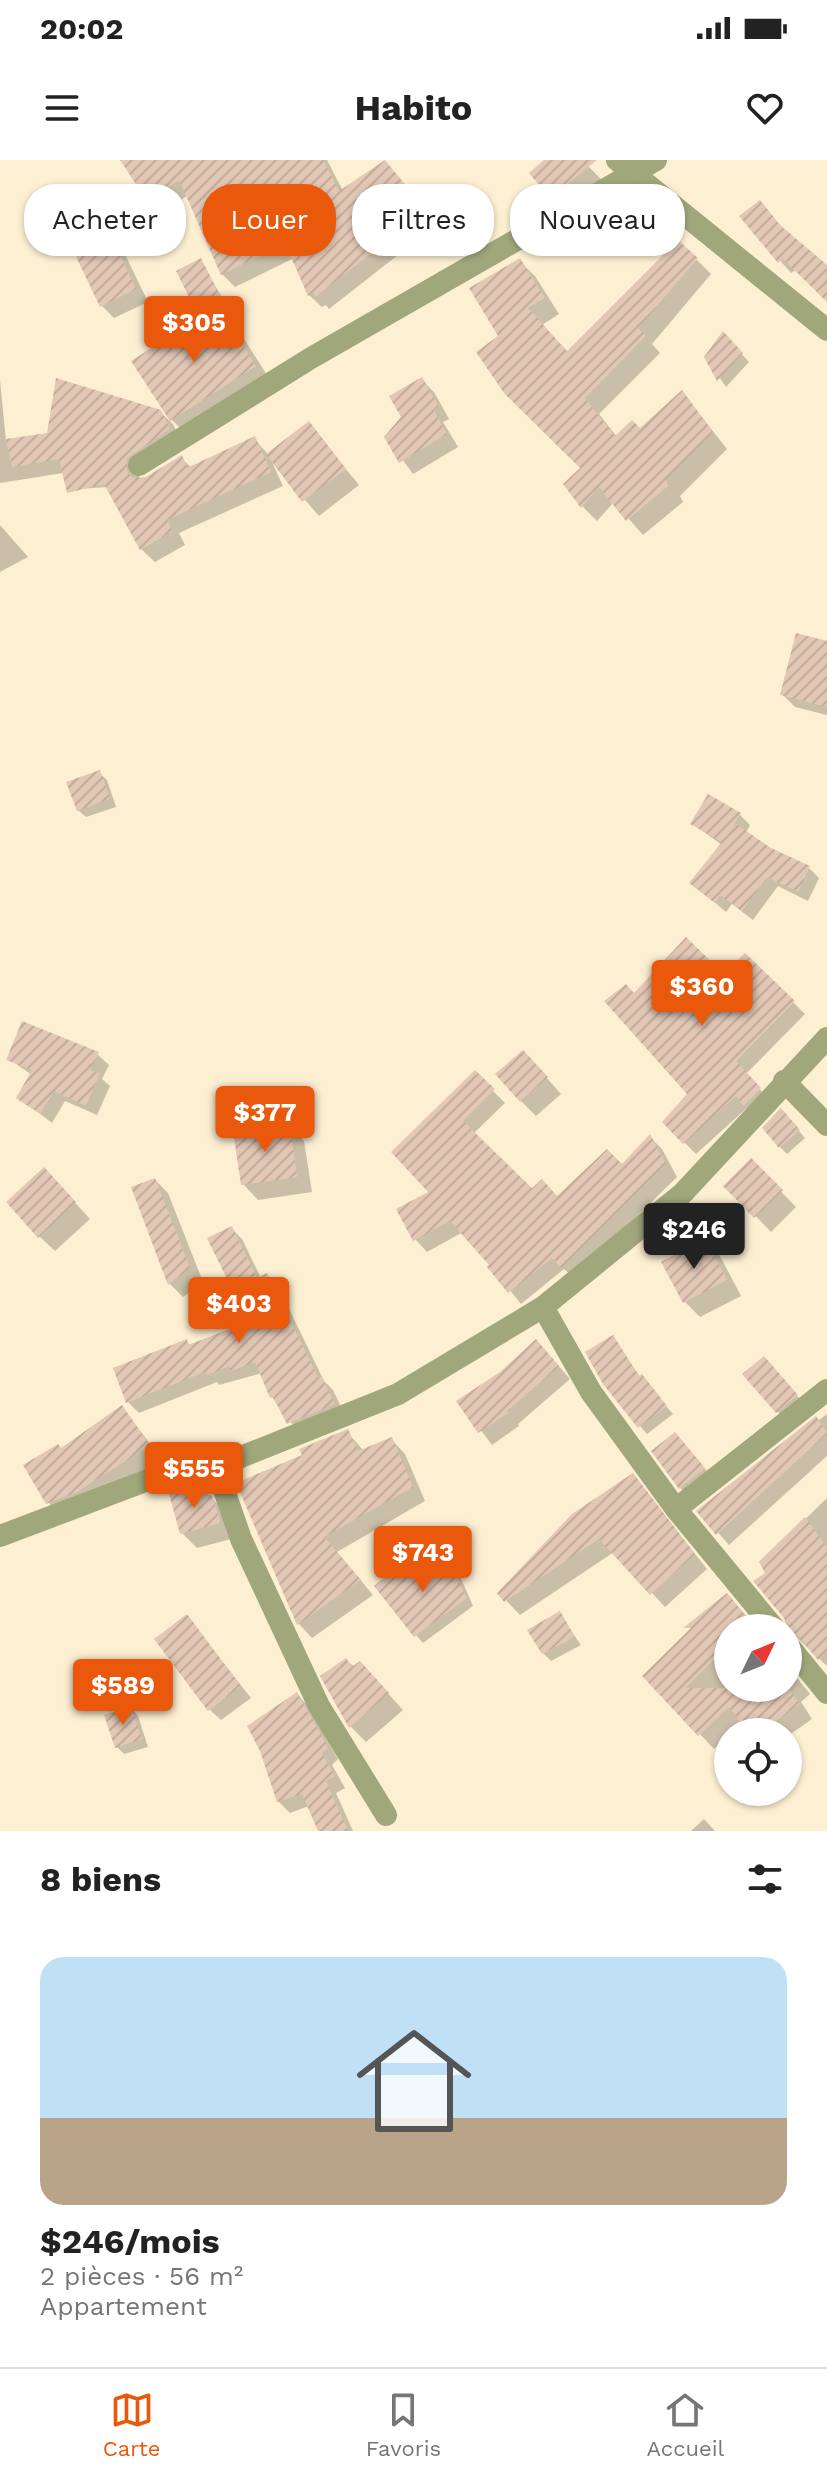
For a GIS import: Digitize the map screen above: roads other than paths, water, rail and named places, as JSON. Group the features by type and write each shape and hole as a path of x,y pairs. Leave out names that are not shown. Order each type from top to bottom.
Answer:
{"street":[{"path":"139,465 625,166 656,160"},
{"path":"625,166 827,330"},
{"path":"0,1536 148,1480 216,1467 398,1394 543,1307 683,1193 827,1038"},
{"path":"784,1081 827,1125"},
{"path":"543,1307 591,1392 676,1509 762,1614"},
{"path":"676,1509 827,1390"},
{"path":"216,1467 241,1539 319,1706 386,1815"},
{"path":"802,1662 827,1693"}]}
